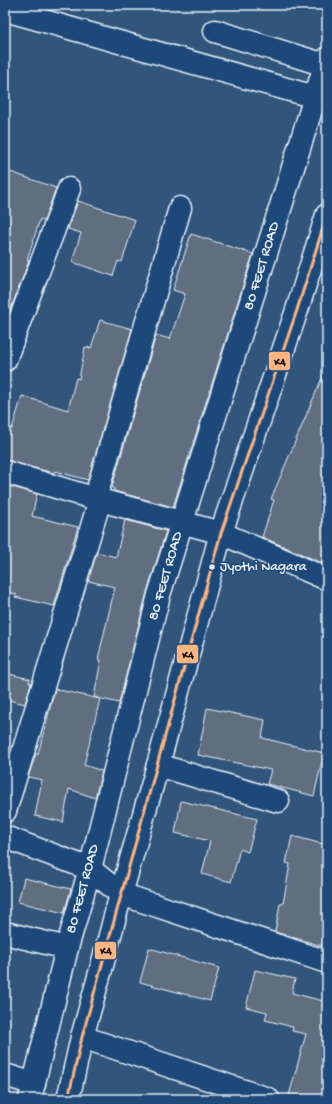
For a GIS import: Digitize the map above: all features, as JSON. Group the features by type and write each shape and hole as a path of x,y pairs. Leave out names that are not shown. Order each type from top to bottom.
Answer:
{"street":[{"path":"7,5 5,10 314,97"},
{"path":"215,31 326,62"},
{"name":"80 FEET ROAD","path":"32,1091 67,948 90,868 160,595 326,62"},
{"path":"5,360 69,189"},
{"path":"5,811 98,500 180,208"},
{"path":"68,1099 82,1037 221,533 297,310 327,215"},
{"path":"5,472 98,500 221,533 327,578"},
{"path":"158,765 278,801"},
{"path":"5,837 90,868 121,894 327,962"},
{"path":"5,933 67,948"},
{"path":"82,1037 268,1099"},
{"path":"5,1075 32,1091"}],"building":[{"path":"5,170 56,188 44,221 40,219 27,260 29,261 5,324"},
{"path":"78,201 135,220 122,262 118,261 113,276 72,262 81,233 68,229"},
{"path":"191,234 253,254 173,507 114,491 114,488 112,487 156,335 170,339 185,294 173,290"},
{"path":"100,320 132,329 88,480 5,460 5,442 9,428 12,429 22,396 68,410 76,378 79,379 85,347 91,348"},
{"path":"327,366 327,565 262,537 274,500 271,499"},
{"path":"5,485 37,494 32,516 78,527 54,606 15,597 16,594 5,592"},
{"path":"125,520 166,531 147,592 119,703 94,697 101,660 98,659 115,587 88,581 97,552 116,557"},
{"path":"5,673 30,679 29,683 31,683 25,704 5,699"},
{"path":"55,689 100,699 84,765 102,771 95,798 69,789 63,822 35,816 42,780 28,777 36,754 38,754"},
{"path":"207,708 265,720 262,738 324,753 314,796 267,784 271,770 198,755"},
{"path":"181,801 257,819 248,852 240,849 231,882 202,874 210,841 175,833"},
{"path":"292,836 327,845 327,916 322,946 275,932 280,904 283,904 290,864 286,863"},
{"path":"24,878 71,889 64,913 18,902"},
{"path":"149,948 219,968 210,1001 140,982"},
{"path":"255,970 295,979 292,993 327,1002 327,1099 288,1099 306,1034 292,1031 293,1027 265,1020 267,1012 246,1007"}],"transit line":[{"name":"K4","path":"68,1099 82,1037 221,533 297,310 327,215"}],"place":[{"name":"Jyothi Nagara","path":"212,567"}]}
